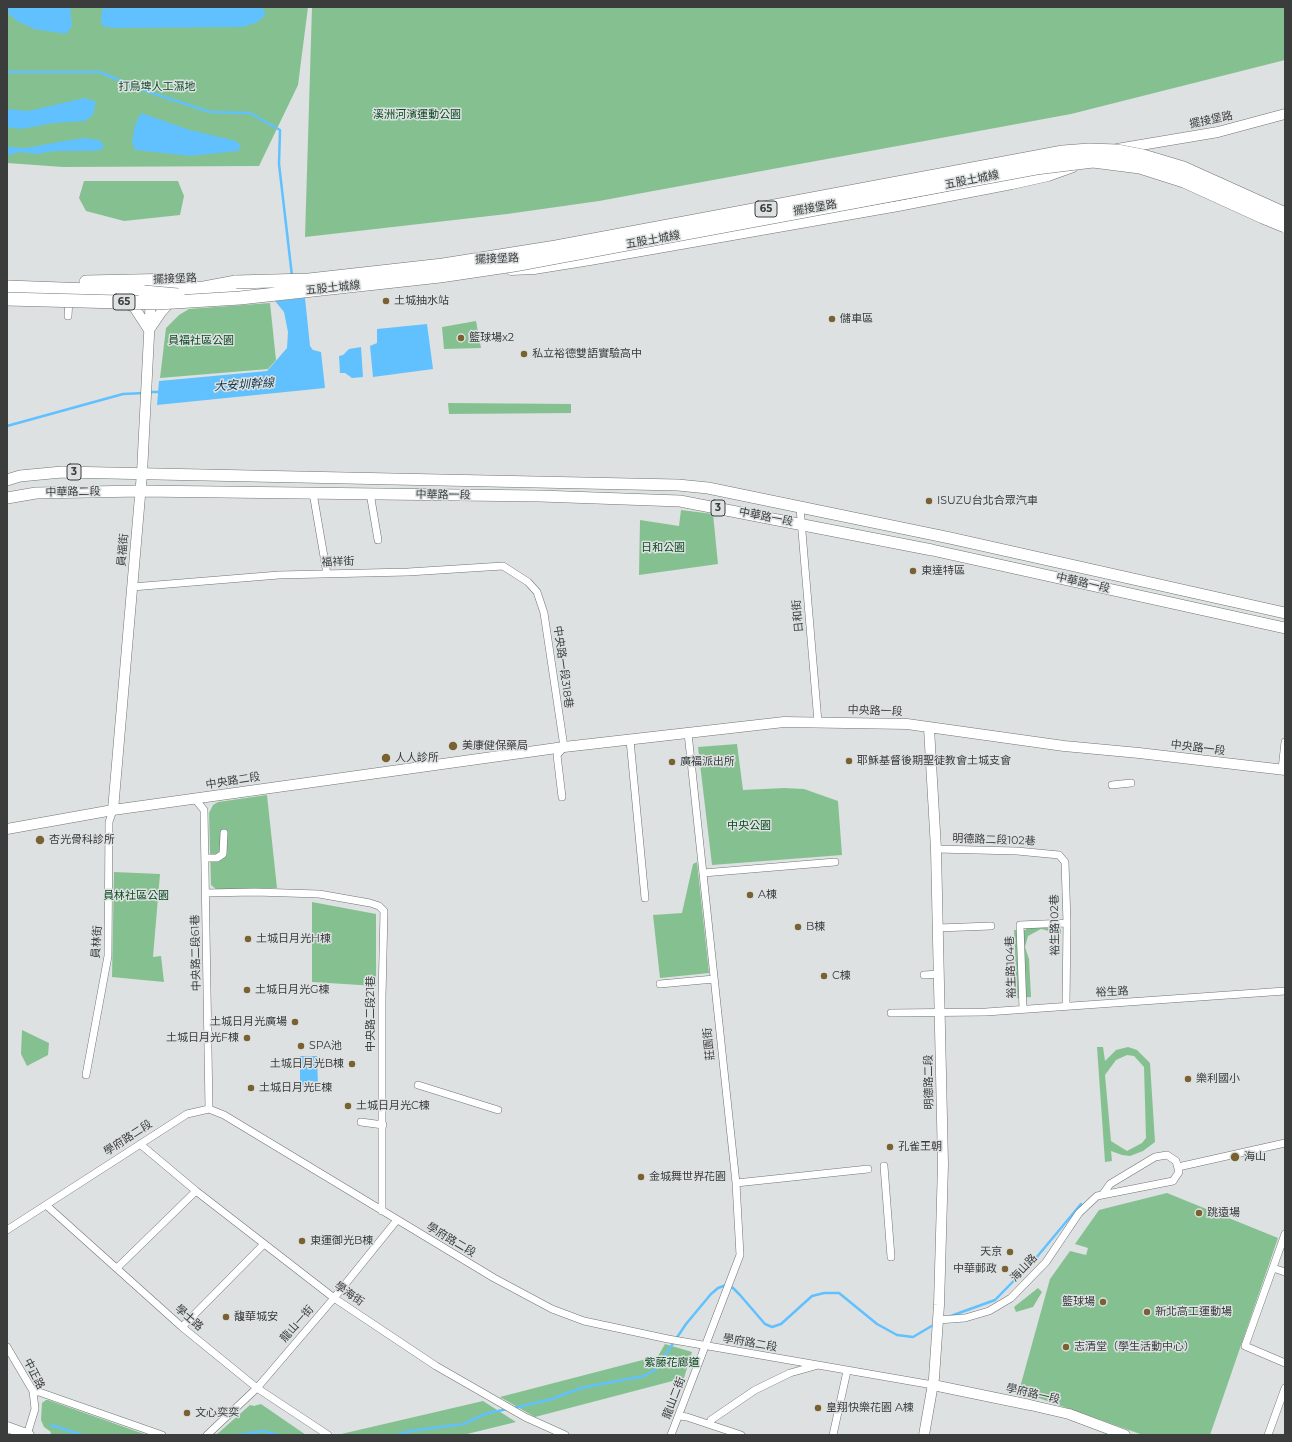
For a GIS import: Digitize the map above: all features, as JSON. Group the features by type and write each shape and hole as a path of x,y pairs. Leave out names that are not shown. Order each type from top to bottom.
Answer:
{"highway":[{"name":"五股土城線","path":"7,278 85,282 212,280 236,282 309,280 458,262 556,247 1063,152 1089,150 1130,153 1183,168 1285,214"},
{"name":"五股土城線","path":"7,299 158,303 240,298 440,276 514,265 1036,168 1093,161 1140,166 1184,181 1285,226"},
{"path":"147,292 204,288 236,282"},
{"path":"7,289 147,292 240,298"}],"main road":[{"name":"中華路二段","path":"7,480 20,476 62,472 142,473"},
{"name":"中華路一段","path":"142,473 678,485 708,488 950,538 1285,613"},
{"name":"中華路二段","path":"7,498 36,492 140,491"},
{"name":"中華路一段","path":"140,491 370,493 680,501 932,550 1285,628"}],"street":[{"name":"擺接堡路","path":"7,289 107,294 184,291 301,286 439,271 531,257 1093,153 1218,132 1285,114"},
{"name":"擺接堡路","path":"439,271 534,269 714,238 1012,184 1048,176 1142,145"},
{"path":"712,224 714,238"},
{"path":"107,294 134,307 149,330 162,311 175,297 184,291"},
{"path":"68,316 69,292"},
{"name":"員福街","path":"113,810 142,473 149,330 147,292"},
{"path":"313,493 326,574"},
{"path":"370,493 378,540"},
{"name":"日和街","path":"800,508 818,722"},
{"name":"福祥街","path":"132,587 278,575 503,566 528,582 537,592"},
{"name":"中央路一段318巷","path":"537,592 544,612 564,747"},
{"name":"中央路一段","path":"463,762 564,747 784,722 818,722 907,724 1064,746 1139,752 1284,770"},
{"name":"明德路二段","path":"924,1435 933,1385 938,1320 942,1165 936,849 929,728"},
{"name":"莊園街","path":"688,733 736,1183 740,1255 704,1346"},
{"path":"630,740 645,898"},
{"path":"1284,770 1285,742"},
{"path":"562,797 557,755 564,747"},
{"name":"中央路二段","path":"7,829 113,810 463,762"},
{"path":"1112,785 1131,783"},
{"name":"中央路二段61巷","path":"195,799 204,810 210,1110"},
{"name":"員林街","path":"86,1075 108,956 110,900 108,822 113,810"},
{"path":"205,858 217,858 223,854 224,833"},
{"name":"明德路二段102巷","path":"936,849 1017,851 1050,855"},
{"name":"裕生路102巷","path":"1050,855 1059,855 1065,862 1067,924 1066,1005"},
{"path":"703,873 835,862"},
{"name":"中央路二段21巷","path":"206,893 319,894 379,906 384,911 382,997 382,1211"},
{"name":"裕生路104巷","path":"1023,1009 1020,924 1067,924"},
{"path":"938,928 991,926"},
{"path":"924,975 939,974"},
{"path":"660,984 714,979"},
{"name":"裕生路","path":"891,1013 986,1012 1066,1005 1285,991"},
{"path":"418,1085 498,1110"},
{"name":"學府路二段","path":"7,1230 188,1114 210,1110 224,1115 494,1278 552,1309 584,1321 704,1346 933,1385"},
{"path":"361,1122 383,1125"},
{"path":"1178,1167 1285,1143"},
{"name":"學海街","path":"140,1144 196,1191 334,1298 436,1366 525,1416 565,1435"},
{"path":"1166,1155 1176,1161 1179,1172 1173,1182 1103,1194 1110,1184 1155,1157 1166,1155"},
{"path":"884,1166 891,1257"},
{"path":"736,1183 868,1169"},
{"path":"117,1268 196,1191"},
{"name":"海山路","path":"938,1320 965,1318 989,1311 1011,1298 1046,1262 1078,1213 1097,1196 1103,1194"},
{"name":"學士路","path":"46,1205 182,1327 256,1388 328,1435"},
{"name":"龍山一街","path":"207,1435 256,1388 334,1298 397,1220"},
{"path":"1285,1234 1245,1346 1285,1362"},
{"path":"182,1327 264,1244"},
{"path":"1273,1268 1285,1272"},
{"name":"龍山二街","path":"671,1435 680,1416 704,1346"},
{"name":"中正路","path":"7,1347 33,1391 35,1409 28,1435"},
{"path":"711,1420 755,1390 790,1373 816,1366"},
{"path":"833,1435 847,1371"},
{"name":"學府路一段","path":"933,1385 1030,1404 1069,1414 1125,1435"},
{"path":"1268,1435 1283,1401 1285,1388"},
{"path":"33,1391 40,1392 162,1435"},
{"path":"680,1416 741,1435"},
{"path":"7,1427 28,1435"}],"green space":[{"name":"打鳥埤人工濕地","path":"7,7 308,7 298,85 259,166 63,167 7,163"},
{"name":"溪洲河濱運動公園","path":"312,7 1285,7 1285,60 1071,114 599,201 507,214 305,237"},
{"path":"84,181 178,181 184,196 180,215 124,221 86,211 79,198"},
{"name":"員福社區公園","path":"270,303 276,360 268,369 160,378 166,328 179,315 189,309"},
{"name":"籃球場x2","path":"476,321 481,348 444,349 442,327"},
{"path":"448,403 571,404 571,413 449,414"},
{"name":"日和公園","path":"681,510 713,514 718,564 639,575 640,520 679,526"},
{"name":"中央公園","path":"737,744 743,790 784,788 804,789 838,801 842,855 712,865 698,747"},
{"path":"267,795 277,888 217,890 211,885 209,813 213,805 218,802"},
{"path":"697,862 709,973 660,978 653,915 682,913 693,864"},
{"name":"員林社區公園","path":"114,872 160,874 153,957 161,956 164,982 112,977"},
{"path":"312,902 376,914 376,986 312,982"},
{"path":"1060,920 1061,934 1041,929 1028,936 1025,947 1029,959 1031,997 1017,998 1014,930 1026,930 1026,921"},
{"path":"22,1030 49,1043 48,1055 27,1066 21,1054"},
{"path":"1097,1047 1103,1047 1105,1061 1116,1050 1128,1047 1137,1050 1150,1063 1155,1142 1143,1151 1130,1156 1111,1151 1112,1161 1105,1162","holes":["1127,1055 1134,1056 1144,1067 1146,1138 1142,1143 1127,1151 1111,1141 1105,1075 1116,1060"]},
{"name":"新北高工運動場","path":"1167,1193 1278,1238 1210,1435 1143,1435 1019,1391 1050,1279 1070,1251 1086,1255 1088,1248 1075,1244 1099,1210"},
{"path":"1038,1288 1042,1292 1033,1307 1016,1312 1014,1307"},
{"name":"紫藤花廊道","path":"665,1344 692,1352 684,1378 535,1417 500,1397 658,1356"},
{"path":"46,1400 147,1435 50,1435 51,1432 44,1427 41,1420 42,1403"},
{"path":"483,1401 516,1422 463,1435 337,1435"},
{"path":"261,1404 306,1435 216,1435 250,1405 254,1406"}],"water":[{"path":"7,7 70,7 72,26 66,34 34,29 17,21 7,12"},
{"path":"103,7 262,7 266,14 258,22 243,27 113,28 102,26 101,18"},
{"path":"85,98 96,102 93,115 85,121 54,123 21,129 7,127 7,109 28,111"},
{"path":"141,113 190,130 236,141 241,146 238,151 190,156 135,150 132,142 135,125"},
{"path":"85,138 99,140 104,145 101,150 93,151 55,151 37,154 19,152 7,156 7,147 27,148"},
{"path":"305,298 310,346 313,350 321,352 325,388 157,405 159,381 267,371 287,348 288,332 284,312 275,301"},
{"path":"427,324 433,369 373,377 370,346 377,343 377,329"},
{"path":"361,347 363,377 352,378 345,373 340,373 339,356 343,355 349,349"},
{"path":"300,1056 317,1056 318,1086 300,1086"}],"waterway":[{"path":"7,71 100,72 137,88 210,112 250,113 280,130 279,164 292,276"},
{"name":"大安圳幹線","path":"149,392 160,392"},
{"name":"大安圳幹線","path":"7,426 123,394 144,393"},
{"path":"948,1317 995,1300 1036,1258 1081,1204"},
{"path":"514,1408 552,1399 581,1388 644,1376 656,1369 686,1324 711,1294 718,1288 726,1285 733,1288 765,1324 772,1327 781,1324 812,1296 824,1293 839,1293 877,1324 897,1335 913,1337 935,1324"},
{"path":"397,1435 410,1431 464,1424 485,1414 507,1409"},
{"path":"51,1425 82,1435"},
{"path":"238,1435 264,1431 278,1435"}],"place":[{"name":"土城抽水站","path":"386,301"},
{"name":"儲車區","path":"832,319"},
{"name":"籃球場x2","path":"461,338"},
{"name":"私立裕德雙語實驗高中","path":"524,354"},
{"name":"ISUZU台北合眾汽車","path":"929,501"},
{"name":"東達特區","path":"913,571"},
{"name":"美康健保藥局","path":"453,746"},
{"name":"人人診所","path":"386,758"},
{"name":"耶穌基督後期聖徒教會土城支會","path":"849,761"},
{"name":"廣福派出所","path":"672,762"},
{"name":"杏光骨科診所","path":"40,840"},
{"name":"A棟","path":"750,895"},
{"name":"B棟","path":"798,927"},
{"name":"土城日月光H棟","path":"248,939"},
{"name":"C棟","path":"824,976"},
{"name":"土城日月光G棟","path":"247,990"},
{"name":"土城日月光廣場","path":"295,1022"},
{"name":"土城日月光F棟","path":"247,1038"},
{"name":"SPA池","path":"301,1046"},
{"name":"土城日月光B棟","path":"352,1064"},
{"name":"樂利國小","path":"1188,1079"},
{"name":"土城日月光E棟","path":"251,1088"},
{"name":"土城日月光C棟","path":"348,1106"},
{"name":"孔雀王朝","path":"890,1147"},
{"name":"海山","path":"1235,1157"},
{"name":"金城舞世界花園","path":"641,1177"},
{"name":"跳遠場","path":"1199,1213"},
{"name":"東運御光B棟","path":"302,1241"},
{"name":"天京","path":"1010,1252"},
{"name":"中華郵政","path":"1005,1269"},
{"name":"籃球場","path":"1103,1302"},
{"name":"新北高工運動場","path":"1147,1312"},
{"name":"馥華城安","path":"226,1317"},
{"name":"志清堂（學生活動中心）","path":"1066,1347"},
{"name":"皇翔快樂花園 A棟","path":"818,1408"},
{"name":"文心奕奕","path":"187,1413"}]}
